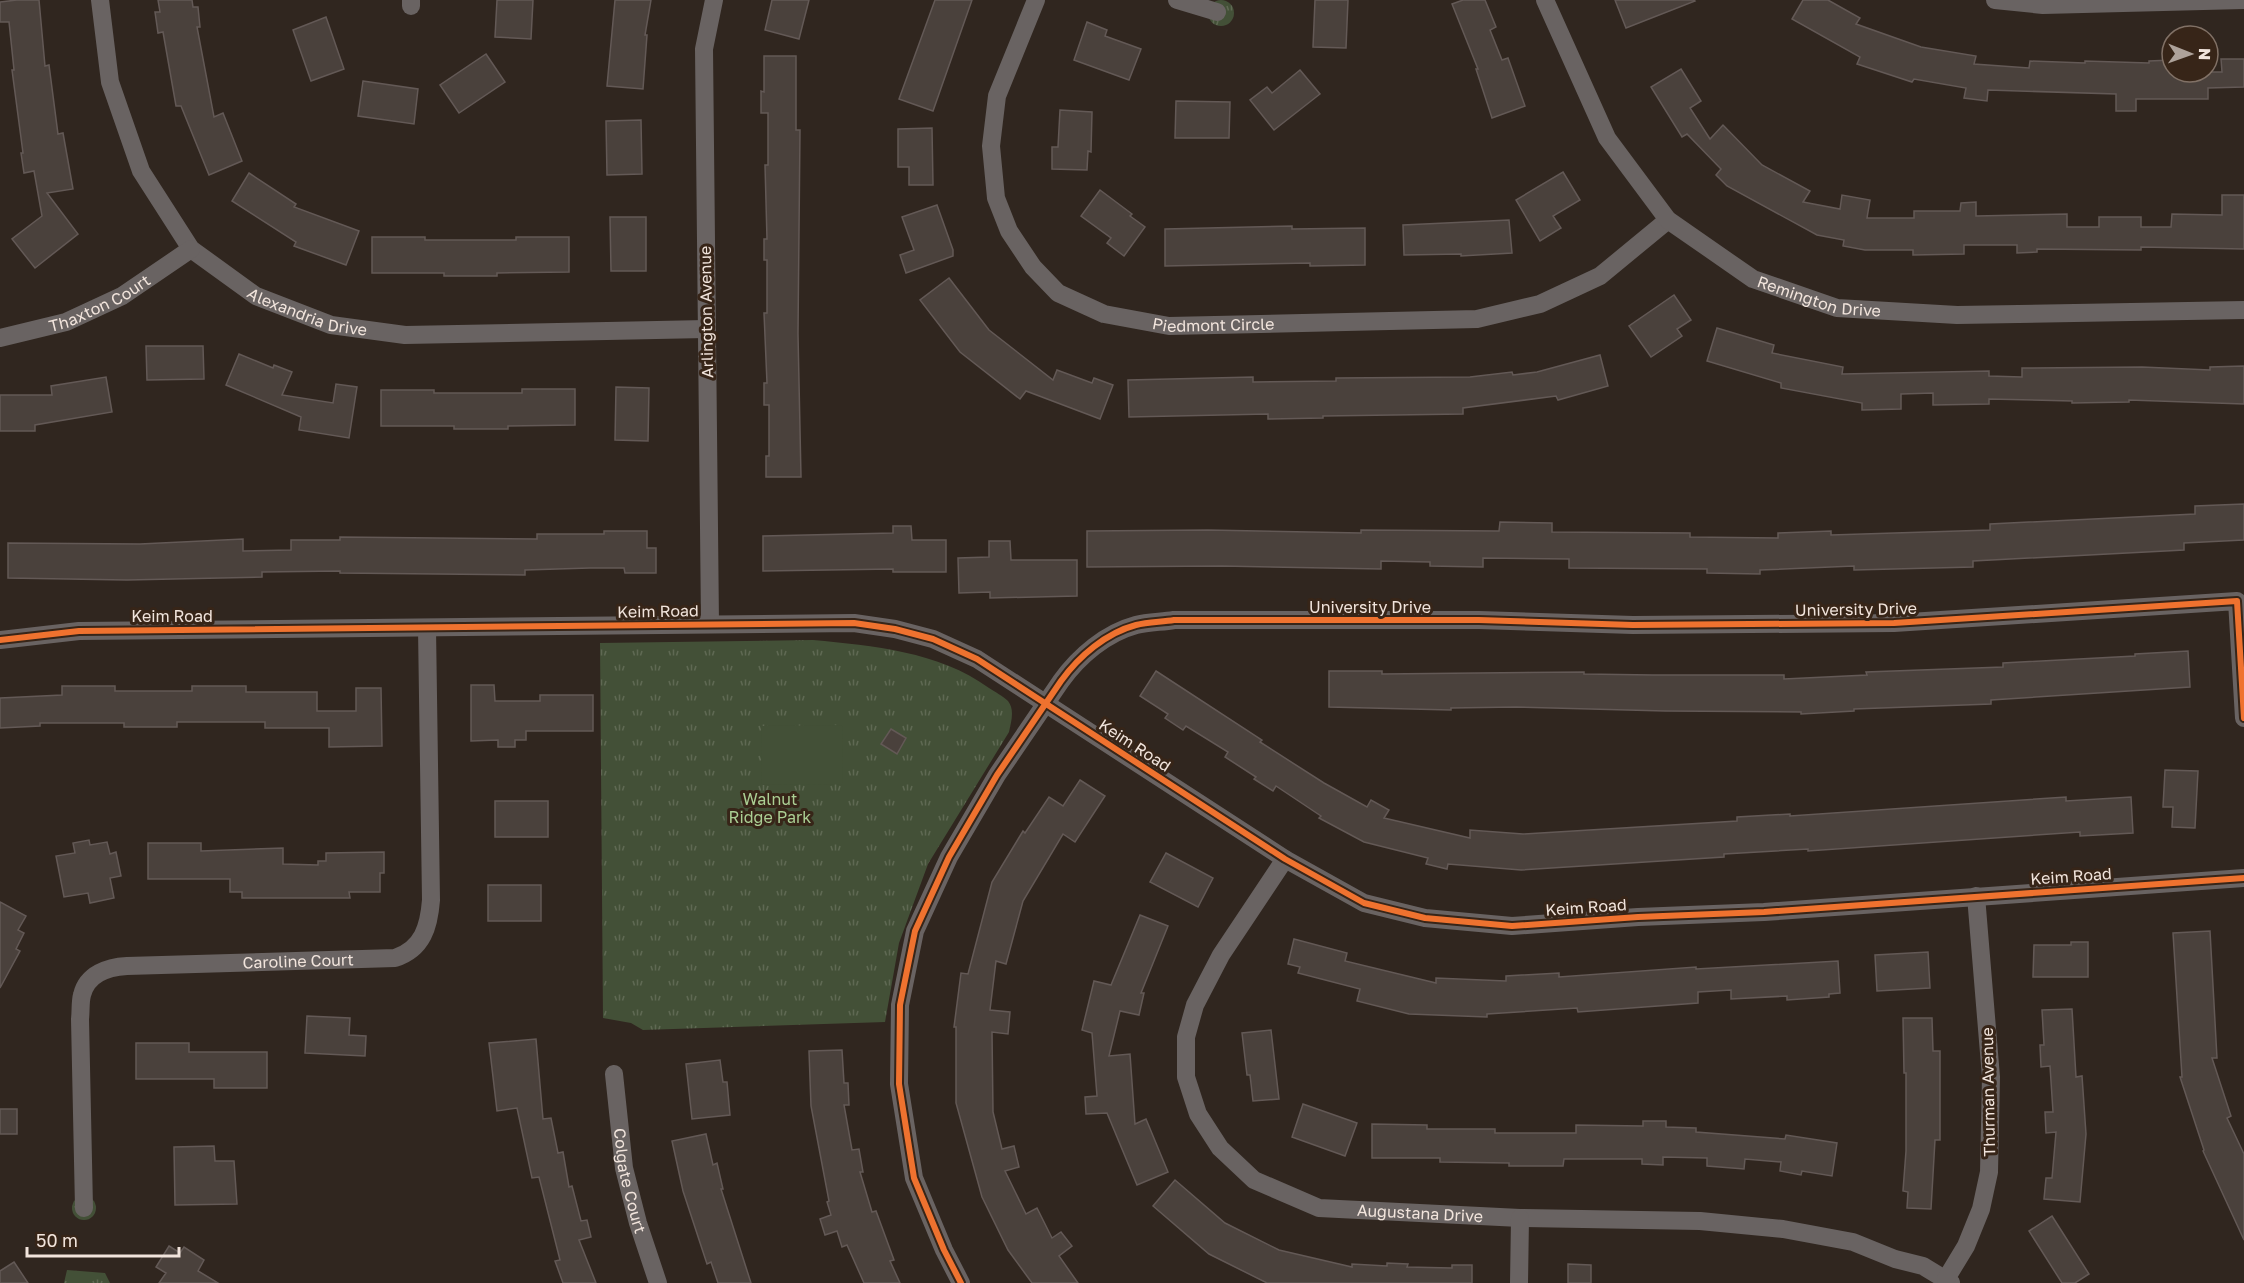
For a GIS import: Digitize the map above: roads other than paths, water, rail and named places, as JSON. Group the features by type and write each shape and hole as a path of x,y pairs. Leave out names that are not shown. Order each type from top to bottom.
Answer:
{"street":[{"name":"Alexandria Drive","path":"100,0 110,82 141,171 191,249 256,296 331,325 405,334 706,329"},
{"name":"Arlington Avenue","path":"710,624 704,49 714,0"},
{"name":"Piedmont Circle","path":"1036,0 998,96 991,146 996,198 1009,231 1033,267 1058,293 1104,314 1169,326 1478,319 1540,304 1600,276 1668,220"},
{"path":"1177,0 1217,12"},
{"name":"Remington Drive","path":"1545,0 1607,138 1668,220 1753,279 1837,308 1957,315 2244,310"},
{"path":"1995,0 2043,5 2244,0"},
{"name":"Thaxton Court","path":"0,338 66,322 122,296 191,249"},
{"name":"University Drive","path":"961,1283 944,1250 914,1178 899,1084 900,1005 915,931 949,857 997,775 1069,670 1096,644 1136,625 1174,620 1479,620 1633,625 1894,624 2237,601 2244,718"},
{"name":"Keim Road","path":"0,640 79,631 854,623 895,629 933,639 976,659 1285,859 1364,903 1425,918 1512,926 1638,917 1764,912 2244,878"},
{"name":"Caroline Court","path":"84,1208 80,1019 82,994 93,977 109,967 395,958 410,951 424,934 428,925 430,900 427,628"},
{"name":"Augustana Drive","path":"1285,859 1221,955 1195,1005 1189,1021 1185,1055 1186,1077 1198,1114 1220,1148 1254,1180 1319,1208 1520,1218 1700,1221 1783,1229 1853,1242 1923,1266 1948,1281"},
{"name":"Thurman Avenue","path":"1948,1281 1981,1209 1989,1172 1990,1077 1977,896"},
{"name":"Colgate Court","path":"614,1074 624,1168 638,1223 658,1283"},
{"path":"1519,1283 1520,1218"}],"park label":[{"name":"Walnut Ridge Park","path":"770,808"}]}
